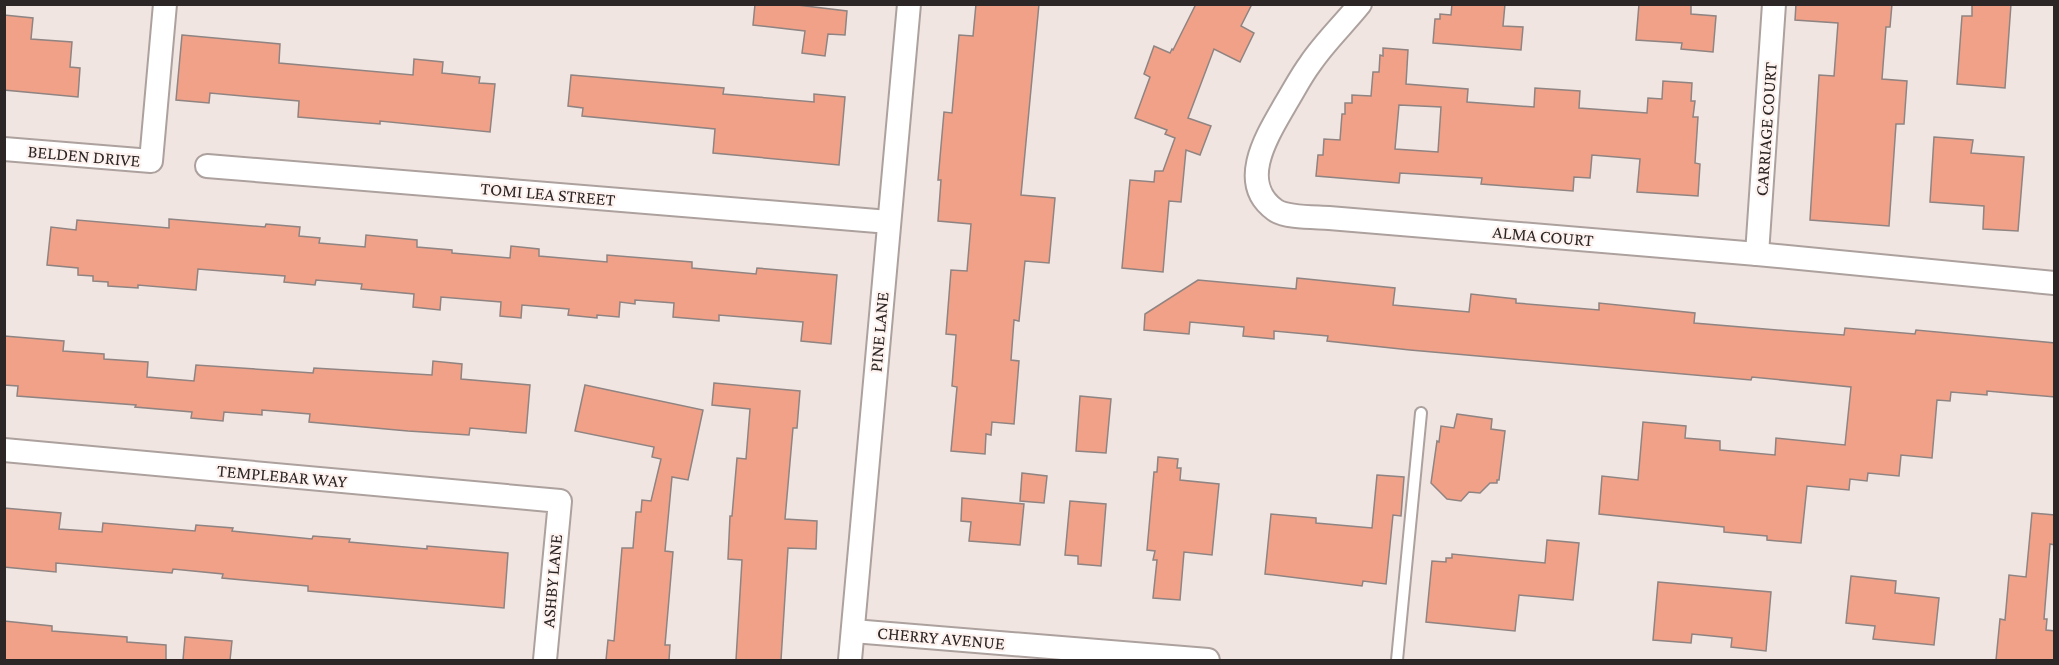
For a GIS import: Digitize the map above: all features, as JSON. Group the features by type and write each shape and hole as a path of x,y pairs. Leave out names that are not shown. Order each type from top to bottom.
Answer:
{"street":[{"name":"BELDEN DRIVE","path":"4,149 151,161 165,4"},
{"name":"PINE LANE","path":"850,660 909,4"},
{"name":"ALMA COURT","path":"1360,4 1310,63 1266,138 1259,157 1257,172 1259,190 1266,202 1277,212 2055,283"},
{"name":"CARRIAGE COURT","path":"1757,254 1774,4"},
{"name":"TOMI LEA STREET","path":"207,166 889,222"},
{"name":"TEMPLEBAR WAY","path":"4,450 560,501"},
{"name":"ASHBY LANE","path":"545,660 560,501"},
{"name":"CHERRY AVENUE","path":"852,631 1208,660"}],"lane":[{"path":"1396,660 1421,413"}],"building":[{"path":"755,4 789,4 847,11 845,35 828,34 825,56 802,53 805,31 753,25"},
{"path":"976,4 1039,4 1021,195 1055,198 1049,263 1025,261 1019,321 1014,320 1011,360 1019,361 1014,424 992,422 991,435 986,434 985,454 951,451 957,387 952,386 956,335 946,334 951,270 967,271 971,224 938,221 941,180 938,180 944,112 952,113 959,35 973,36"},
{"path":"1196,4 1252,4 1241,26 1254,33 1240,62 1214,49 1188,118 1211,126 1200,155 1186,150 1181,202 1169,201 1163,272 1122,268 1130,180 1154,182 1155,171 1163,171 1175,138 1165,134 1167,130 1135,118 1150,77 1144,74 1154,46 1170,53 1173,50"},
{"path":"1452,4 1505,4 1503,26 1523,27 1521,50 1433,43 1435,19 1440,19 1440,14 1451,15"},
{"path":"1639,4 1691,4 1691,14 1716,16 1713,52 1681,49 1682,43 1636,40"},
{"path":"1796,4 1892,4 1890,27 1886,27 1882,79 1907,81 1904,124 1896,124 1889,226 1810,220 1819,75 1834,76 1838,23 1795,20"},
{"path":"1972,4 2011,4 2005,88 1957,84 1962,16 1972,16"},
{"path":"4,15 33,18 31,39 72,42 70,67 80,68 78,97 4,90"},
{"path":"182,35 280,44 279,63 413,75 414,59 443,62 442,73 480,77 479,83 495,84 490,132 380,121 380,124 298,117 299,101 210,93 209,103 176,100"},
{"path":"1383,48 1408,50 1406,84 1468,89 1467,102 1534,107 1535,88 1580,91 1579,108 1647,113 1648,98 1662,99 1663,81 1692,83 1691,101 1695,101 1693,117 1698,117 1695,163 1700,164 1698,196 1637,192 1640,159 1592,155 1590,178 1574,177 1573,191 1481,184 1482,178 1400,173 1399,183 1316,176 1318,155 1323,155 1324,139 1340,140 1345,103 1352,103 1352,95 1371,96 1373,72 1379,72 1380,55 1383,56","holes":["1399,105 1441,107 1438,152 1395,149"]},
{"path":"571,75 724,88 723,94 814,102 814,94 845,97 839,165 713,153 715,129 582,116 583,108 568,106"},
{"path":"1934,137 1973,140 1971,153 2024,157 2018,231 1983,229 1984,206 1930,202"},
{"path":"169,219 265,227 266,224 300,227 299,236 320,238 319,243 365,247 366,235 417,240 417,247 452,250 452,253 510,258 511,246 539,249 539,256 607,262 607,255 692,262 692,268 756,274 757,268 837,275 831,344 801,341 803,322 719,315 719,321 673,317 674,303 635,300 635,304 620,302 619,317 597,315 597,318 568,315 569,309 522,305 521,318 500,316 501,302 441,297 440,310 413,307 414,294 361,289 362,284 316,280 315,285 284,282 285,276 198,269 196,290 138,285 138,288 108,286 108,282 93,281 93,276 78,275 78,268 47,265 51,227 76,230 77,220 169,228"},
{"path":"1297,278 1395,288 1393,305 1469,312 1471,294 1516,299 1516,303 1599,310 1599,303 1695,313 1694,323 1844,335 1845,328 1915,334 1916,330 2055,343 2055,397 1987,391 1987,395 1951,392 1950,401 1937,400 1932,458 1901,455 1899,476 1868,473 1867,481 1850,479 1849,490 1807,486 1801,543 1767,540 1767,536 1724,532 1724,527 1599,514 1602,476 1638,480 1643,422 1686,426 1685,438 1720,441 1720,450 1775,455 1776,438 1845,445 1851,387 1410,350 1327,341 1328,336 1274,331 1274,339 1243,336 1244,327 1190,322 1189,334 1144,330 1145,314 1198,280 1296,289"},
{"path":"4,336 64,341 63,351 104,354 104,359 148,362 147,377 194,381 196,365 313,373 314,368 432,375 433,361 462,364 461,379 530,385 526,433 470,428 469,435 408,431 309,422 310,414 262,410 262,415 224,412 223,421 191,418 192,412 135,407 136,405 17,396 18,386 4,385"},
{"path":"714,383 800,391 797,428 793,428 785,519 817,521 816,549 788,548 781,660 736,660 742,560 728,559 730,516 732,516 737,458 746,459 750,409 712,405"},
{"path":"585,385 703,410 688,480 672,477 665,551 673,552 665,645 670,645 669,660 606,660 608,640 614,641 622,548 633,548 636,512 641,512 642,500 651,501 661,459 652,457 654,447 575,431"},
{"path":"1080,396 1111,399 1106,453 1076,451"},
{"path":"1457,414 1492,419 1491,429 1505,431 1499,480 1497,483 1490,483 1480,493 1469,492 1461,501 1447,499 1431,483 1441,426 1454,428"},
{"path":"1158,457 1178,459 1177,468 1181,468 1180,480 1219,484 1212,555 1184,552 1180,600 1153,598 1157,560 1153,560 1155,551 1147,550 1154,472 1157,472"},
{"path":"1022,473 1047,476 1044,503 1020,501"},
{"path":"1377,475 1404,477 1401,516 1393,515 1386,584 1363,581 1362,586 1265,574 1271,514 1316,518 1316,523 1372,528"},
{"path":"962,498 1024,504 1020,545 969,541 971,522 961,521"},
{"path":"1070,501 1106,504 1101,566 1078,564 1078,556 1065,555"},
{"path":"4,508 61,513 59,529 102,532 103,523 195,531 196,525 312,539 313,536 350,539 349,542 427,549 427,546 508,553 504,608 308,591 308,586 222,578 223,574 173,569 172,573 56,563 56,572 4,567"},
{"path":"2032,513 2055,515 2055,545 2050,544 2044,619 2047,619 2046,630 2055,631 2055,660 1996,660 2000,619 2005,620 2009,575 2026,577"},
{"path":"1547,540 1579,543 1573,600 1519,595 1515,631 1426,622 1432,561 1446,562 1446,558 1452,558 1452,554 1545,563"},
{"path":"1851,576 1896,581 1895,593 1939,598 1934,645 1873,639 1875,626 1846,623"},
{"path":"1658,582 1771,592 1766,651 1731,647 1732,638 1692,634 1691,643 1653,640"},
{"path":"4,621 52,626 52,631 127,637 127,642 166,645 166,660 4,660"},
{"path":"185,637 232,641 230,660 183,660"}]}
